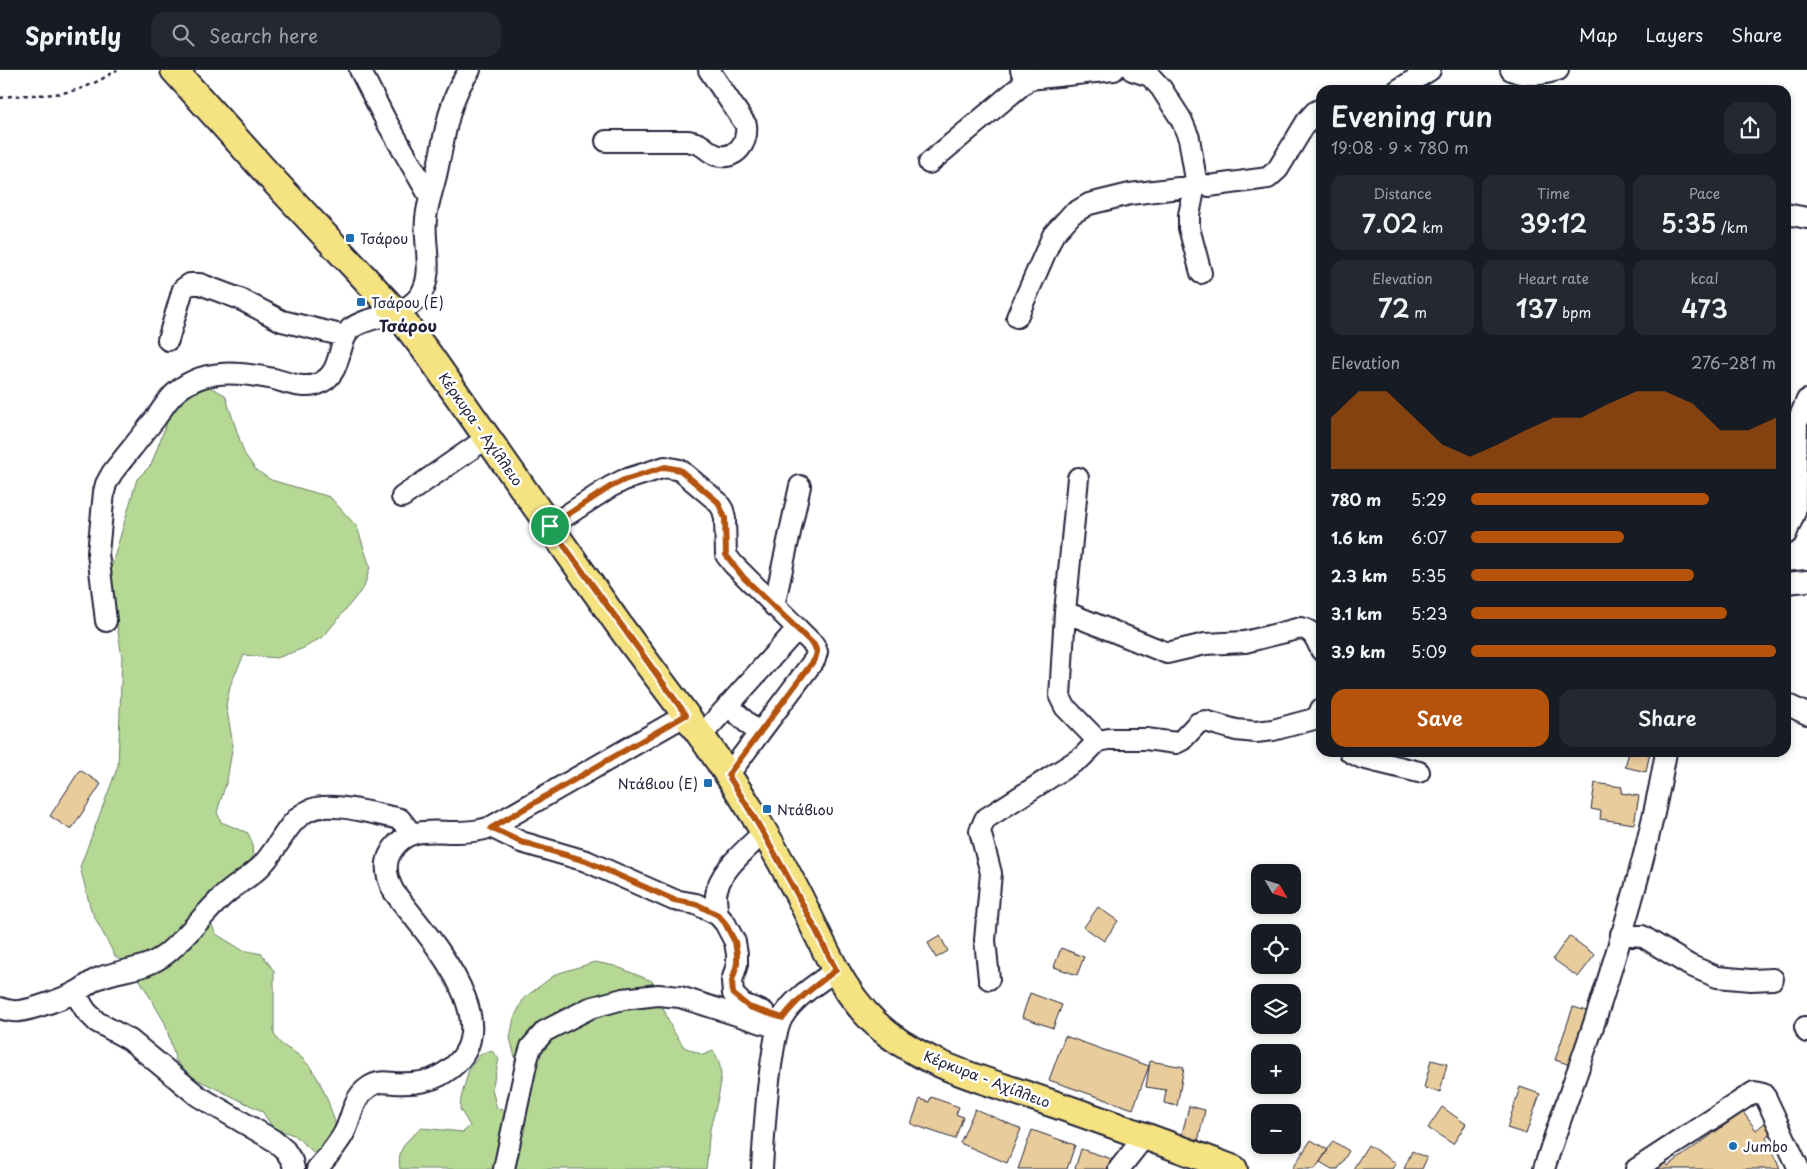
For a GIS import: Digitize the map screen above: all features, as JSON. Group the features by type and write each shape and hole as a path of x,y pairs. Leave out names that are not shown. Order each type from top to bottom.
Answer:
{"main road":[{"name":"Κέρκυρα - Αχίλλειο","path":"174,70 396,312 728,775 764,832 797,892 836,970 856,1002 870,1018 887,1034 922,1055 958,1071 1234,1169"}],"street":[{"path":"360,70 385,119 430,197"},
{"path":"106,621 98,552 106,484 112,473 172,396 191,382 208,375 226,373 242,373 299,385 315,385 329,377 334,370 346,336 353,327 396,312 415,302 423,291 427,267 425,230 430,197 452,105 460,86 470,70"},
{"path":"606,142 678,140 699,144 715,154 730,155 738,151 744,144 747,135 746,125 709,70"},
{"path":"929,163 1025,74 1114,70"},
{"path":"1132,70 1150,76 1161,88 1181,119 1189,138 1196,183 1189,215 1189,228 1201,273"},
{"path":"1406,85 1430,70"},
{"path":"1511,70 1533,76 1558,70"},
{"path":"1017,317 1053,235 1072,214 1089,204 1130,194 1196,183 1208,186 1268,178 1278,169 1316,112"},
{"path":"1791,214 1807,218"},
{"path":"168,340 183,289 195,283 240,299 282,321 346,336"},
{"path":"1791,522 1795,512 1797,424 1807,400"},
{"path":"402,497 487,438"},
{"path":"550,526 610,487 624,480 665,467 680,470 718,502 725,518 726,555 744,578 814,645 817,652 816,656 728,775"},
{"path":"1078,478 1065,612 1060,697 1063,704 1098,741"},
{"path":"774,606 800,486"},
{"path":"1791,583 1807,581"},
{"path":"1065,612 1167,653 1205,644 1245,642 1301,628 1305,628 1313,634 1316,640"},
{"path":"701,736 797,628"},
{"path":"728,705 759,734"},
{"path":"1791,706 1807,714"},
{"path":"317,1169 336,1147 346,1130 356,1100 369,1087 377,1082 427,1081 439,1076 461,1060 469,1048 472,1037 473,1028 470,1012 457,980 444,958 394,892 388,880 387,863 395,845 411,833 420,831 477,832 491,828 686,715"},
{"path":"989,979 985,940 991,873 981,836 982,823 988,817 1082,756 1098,741 1109,738 1176,743 1182,740 1198,723 1205,721 1236,730 1256,732 1273,730 1316,719"},
{"path":"1360,757 1419,772"},
{"path":"1544,1169 1602,1000 1637,881 1659,792 1665,757"},
{"path":"0,1008 22,1011 75,993 98,978 137,968 166,954 222,897 258,869 271,856 294,822 303,813 312,809 321,806 334,807 392,817 400,819 411,833"},
{"path":"491,828 521,842 586,861 674,900 696,904 718,915 725,923 735,942 737,964 732,981 733,994 749,1007 780,1023"},
{"path":"718,915 716,895 720,881 736,860 764,832"},
{"path":"1621,934 1642,936 1689,964 1717,977 1750,980 1773,979"},
{"path":"762,1169 767,1090 780,1023 793,1004 807,991 836,970"},
{"path":"75,993 86,1011 97,1022 130,1040 198,1096 273,1140 286,1150 294,1169"},
{"path":"504,1169 531,1047 545,1031 558,1024 590,1008 623,999 658,995 680,997 780,1023"},
{"path":"1636,1169 1754,1092 1763,1094 1766,1098 1800,1169 1807,1166"},
{"path":"1119,1169 1145,1136"}],"path":[{"path":"0,98 13,95 66,92 87,87 117,70"}],"green space":[{"path":"206,385 225,395 244,453 256,470 271,480 330,497 357,527 370,567 364,587 324,636 304,648 277,658 244,655 231,683 226,705 233,745 227,780 217,812 221,822 248,833 252,842 253,862 245,869 224,880 215,894 207,915 216,934 242,950 262,954 274,971 274,1034 283,1046 299,1055 315,1074 324,1092 337,1129 319,1157 294,1135 273,1128 262,1111 190,1076 176,1061 165,1023 134,970 115,956 91,910 80,867 118,766 122,657 109,575 137,479 151,465 173,406 186,391"},
{"path":"595,962 615,966 652,981 672,1029 684,1047 703,1055 713,1051 718,1059 721,1079 720,1089 710,1130 706,1169 400,1169 400,1155 404,1145 422,1128 463,1132 470,1126 460,1109 461,1098 469,1069 481,1054 492,1051 499,1059 492,1089 497,1109 517,1112 522,1065 515,1057 510,1038 514,1018 524,998 556,974"}],"building":[{"path":"1628,757 1649,757 1646,772 1625,767"},
{"path":"80,770 101,784 71,830 50,816"},
{"path":"1595,783 1622,787 1621,793 1639,796 1634,824 1600,819 1601,811 1591,809"},
{"path":"1098,907 1118,921 1104,941 1084,927"},
{"path":"940,936 948,951 936,958 928,943"},
{"path":"1569,936 1595,955 1578,977 1553,959"},
{"path":"1061,948 1084,957 1077,975 1054,967"},
{"path":"1030,993 1062,1005 1053,1028 1022,1017"},
{"path":"1573,1007 1590,1012 1574,1066 1555,1060"},
{"path":"1065,1036 1149,1066 1133,1109 1049,1080"},
{"path":"1431,1060 1447,1064 1440,1092 1424,1088"},
{"path":"1150,1061 1184,1067 1177,1106 1164,1103 1166,1090 1146,1087"},
{"path":"1520,1087 1540,1094 1526,1134 1507,1128"},
{"path":"931,1097 959,1107 956,1114 963,1117 955,1139 911,1124 920,1099 929,1102"},
{"path":"1189,1106 1205,1110 1197,1146 1180,1142"},
{"path":"1442,1107 1466,1124 1453,1144 1428,1128"},
{"path":"975,1109 1021,1129 1007,1163 960,1143"},
{"name":"Jumbo","path":"1743,1112 1756,1130 1767,1121 1774,1131 1766,1137 1780,1169 1641,1169 1661,1155 1668,1166"},
{"path":"1032,1130 1075,1145 1067,1169 1018,1169"},
{"path":"1311,1140 1328,1150 1315,1169 1292,1169"},
{"path":"1333,1141 1349,1151 1338,1169 1332,1169 1320,1162"},
{"path":"1368,1145 1396,1163 1392,1169 1353,1169"},
{"path":"1081,1149 1115,1160 1112,1169 1075,1169"},
{"path":"1412,1151 1427,1158 1422,1169 1404,1169"}],"place":[{"name":"Τσάρου","path":"350,238"},
{"name":"Τσάρου (E)","path":"361,302"},
{"name":"Ντάβιου (E)","path":"708,783"},
{"name":"Ντάβιου","path":"767,809"},
{"name":"Jumbo","path":"1733,1146"}],"district":[{"name":"Τσάρου","path":"408,325"}],"route":[{"path":"665,467 680,470 718,502 723,510 726,555 744,578 816,648 815,659 728,775 764,832 797,892 836,970 807,991 793,1004 783,1018 749,1007 733,994 731,989 732,981 737,964 735,942 725,923 718,915 696,904 674,900 586,861 521,842 491,828 686,715 550,526 624,480 665,467"}]}
